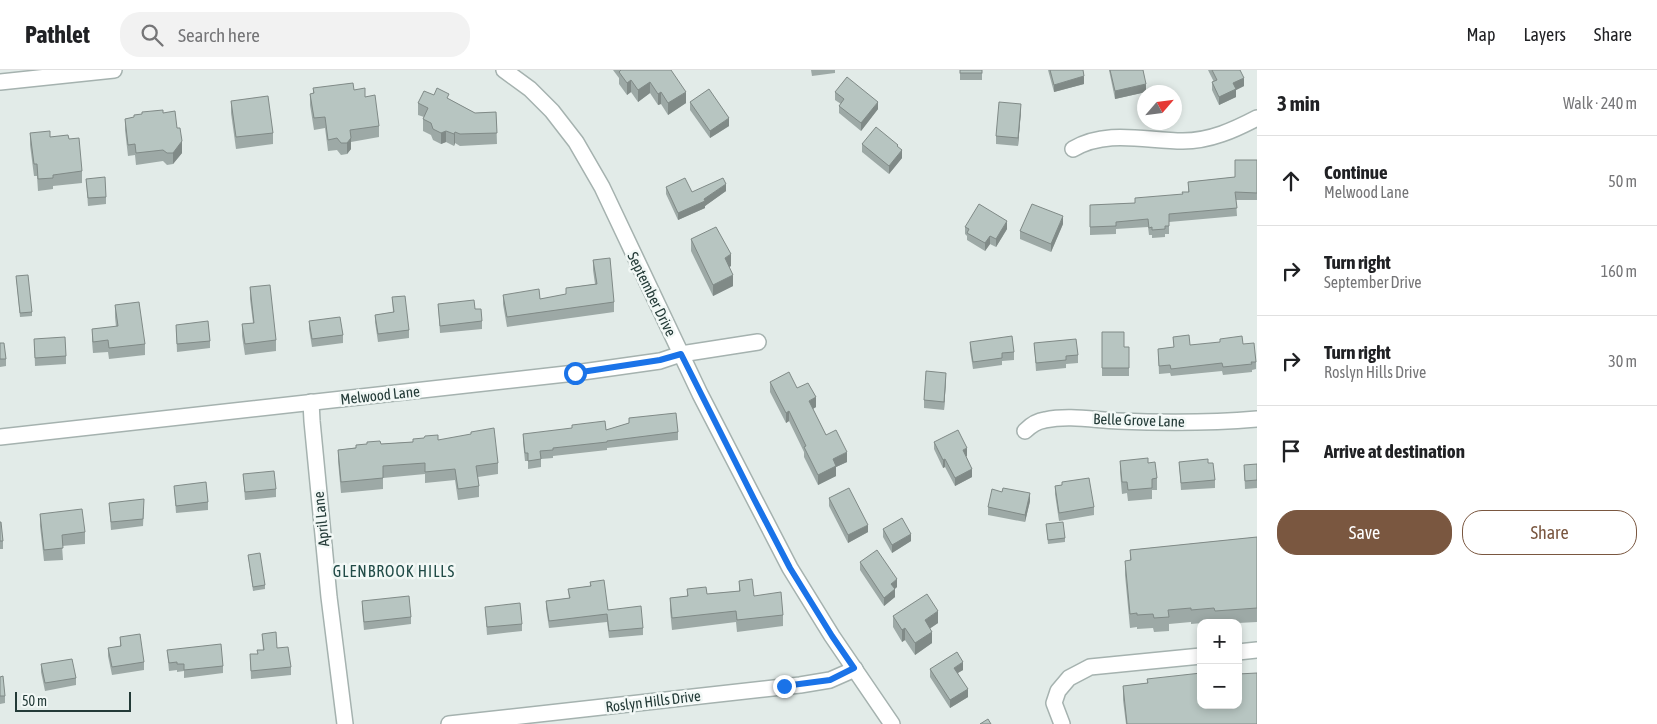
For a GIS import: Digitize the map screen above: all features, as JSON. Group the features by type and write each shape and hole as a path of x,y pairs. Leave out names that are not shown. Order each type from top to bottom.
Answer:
{"street":[{"path":"0,82 114,70"},
{"name":"September Drive","path":"504,70 530,89 552,111 576,142 594,174 681,354 790,568 832,636 892,724"},
{"path":"1073,150 1093,140 1129,137 1184,141 1207,139 1236,129 1257,118"},
{"name":"Melwood Lane","path":"0,437 575,373 758,342"},
{"name":"April Lane","path":"312,402 312,421 328,587 345,724"},
{"name":"Belle Grove Lane","path":"1025,431 1032,424 1045,419 1079,418 1116,421 1178,422 1257,419"},
{"path":"1242,652 1257,650"},
{"path":"1062,724 1054,704 1058,691 1069,678 1090,667 1197,656"},
{"name":"Roslyn Hills Drive","path":"449,724 800,685 830,680 854,668"}],"building":[{"path":"621,70 671,70 686,92 668,103 661,92 658,94 650,82 638,90 631,80 627,83 619,72"},
{"path":"960,70 982,70 982,73 960,73"},
{"path":"1050,70 1083,70 1084,76 1054,85"},
{"path":"1110,70 1143,70 1146,84 1115,91"},
{"path":"1212,70 1240,70 1244,78 1233,83 1236,89 1219,97 1212,82 1217,80"},
{"path":"847,77 878,102 861,123 839,106 844,99 835,92"},
{"path":"353,83 354,90 365,88 365,97 375,95 379,126 350,130 351,138 347,143 341,143 337,138 328,140 325,117 314,118 310,94 314,93 313,88"},
{"path":"437,88 449,94 447,98 475,113 496,112 497,133 460,134 455,132 454,134 446,131 441,133 433,129 431,123 423,119 428,108 418,103 424,91 434,95"},
{"path":"709,89 729,118 710,131 690,102"},
{"path":"268,96 273,133 236,137 231,101"},
{"path":"999,102 1021,104 1018,138 996,136"},
{"path":"163,110 163,113 175,111 177,128 180,128 182,141 173,153 167,153 163,150 136,153 135,144 128,145 125,119 142,114 142,112"},
{"path":"876,127 902,150 889,166 862,144"},
{"path":"50,131 50,137 68,135 69,139 79,138 82,171 53,175 53,178 38,179 37,164 34,164 30,133"},
{"path":"1235,160 1257,160 1257,193 1235,192 1237,208 1169,214 1169,226 1165,226 1165,229 1152,230 1152,227 1149,228 1148,219 1116,222 1116,226 1090,227 1090,205 1135,203 1135,198 1183,194 1182,192 1189,192 1188,182 1235,177"},
{"path":"105,177 106,197 88,198 86,179"},
{"path":"685,178 692,192 723,178 726,184 704,199 705,201 678,213 666,187"},
{"path":"979,204 1007,221 996,239 990,236 985,243 967,233 969,229 965,227"},
{"path":"1032,204 1063,216 1051,244 1020,231"},
{"path":"716,227 731,254 725,258 733,275 713,285 691,239"},
{"path":"610,258 614,302 507,317 503,295 539,289 540,299 566,294 566,288 597,284 593,260"},
{"path":"28,275 32,312 20,313 16,276"},
{"path":"270,285 276,340 245,344 242,324 254,323 250,287"},
{"path":"405,296 409,330 378,334 375,315 394,312 392,297"},
{"path":"474,300 475,309 481,309 482,321 440,326 438,304"},
{"path":"139,302 145,344 109,348 108,340 93,342 92,329 118,326 115,305"},
{"path":"340,317 343,335 312,339 309,321"},
{"path":"208,321 210,341 177,344 176,325"},
{"path":"1102,332 1124,332 1124,347 1129,347 1129,368 1102,368"},
{"path":"1189,335 1190,345 1220,342 1220,339 1242,336 1243,344 1254,343 1256,362 1223,367 1222,363 1171,369 1170,365 1159,366 1158,349 1174,347 1173,337"},
{"path":"1012,336 1014,352 1002,353 1002,358 973,362 970,342"},
{"path":"65,337 66,356 35,358 34,339"},
{"path":"1076,339 1078,355 1066,356 1066,360 1036,363 1034,343"},
{"path":"0,343 4,343 6,359 0,359"},
{"path":"926,371 946,373 944,402 924,400"},
{"path":"789,372 797,388 808,383 816,397 809,401 826,435 836,430 847,452 833,459 836,466 818,475 789,411 786,413 770,382"},
{"path":"676,413 678,432 553,448 553,450 540,451 541,459 528,461 528,453 525,453 523,434 572,428 572,425 605,421 606,430 629,423 629,418"},
{"path":"494,428 498,463 476,466 479,486 458,489 455,469 425,472 425,463 383,466 383,478 341,482 338,450 356,448 356,445 367,444 367,442 380,441 381,444 413,442 413,439 424,438 425,436 438,435 438,440"},
{"path":"958,430 967,448 963,450 972,469 955,478 934,442"},
{"path":"1148,458 1148,463 1155,462 1157,478 1152,479 1152,488 1128,490 1127,482 1122,482 1120,461"},
{"path":"1208,459 1208,463 1213,463 1215,480 1181,483 1179,462"},
{"path":"1257,464 1257,480 1245,481 1244,465"},
{"path":"274,471 276,489 245,492 243,474"},
{"path":"1089,478 1094,507 1059,513 1055,486 1062,485 1062,482"},
{"path":"206,482 208,502 176,506 174,486"},
{"path":"849,488 868,525 848,535 829,498"},
{"path":"1003,488 1030,493 1025,515 988,507 992,489 1002,492"},
{"path":"144,499 143,519 111,522 109,503"},
{"path":"82,509 85,532 62,535 63,548 44,550 40,514"},
{"path":"902,518 911,534 892,545 883,529"},
{"path":"1,522 3,541 0,541"},
{"path":"1063,522 1065,538 1048,540 1046,524"},
{"path":"1257,537 1257,608 1215,611 1214,608 1168,610 1169,617 1154,618 1153,614 1130,614 1125,561 1131,560 1130,550"},
{"path":"877,550 897,579 891,584 895,589 884,598 860,562"},
{"path":"260,553 265,585 253,587 248,555"},
{"path":"752,579 754,596 781,592 783,615 737,620 736,611 672,618 670,598 688,596 687,589 706,587 707,594 740,591 739,581"},
{"path":"604,580 608,610 641,606 643,628 609,631 607,614 549,621 546,601 570,598 568,589 591,586 590,582"},
{"path":"927,594 938,611 925,620 932,632 915,643 905,628 902,630 893,616"},
{"path":"409,596 411,617 364,622 362,601"},
{"path":"520,603 522,624 487,627 485,607"},
{"path":"276,632 277,648 288,647 291,667 251,671 250,654 258,654 257,650 264,650 262,634"},
{"path":"140,634 144,662 112,667 108,648 121,646 120,637"},
{"path":"221,644 223,666 184,670 184,664 177,664 177,662 169,663 167,650"},
{"path":"957,652 963,662 954,668 968,689 950,700 930,669"},
{"path":"72,659 76,678 45,683 41,664"},
{"path":"1197,673 1197,709 1242,709 1242,674 1257,673 1257,724 1127,724 1123,686 1148,683 1147,679"},
{"path":"3,676 5,696 0,696 0,677"},
{"path":"988,719 991,724 980,724"}],"district":[{"name":"GLENBROOK HILLS","path":"394,571"}],"route":[{"path":"575,373 672,358 681,354 790,568 854,668 830,680 784,686"}]}
